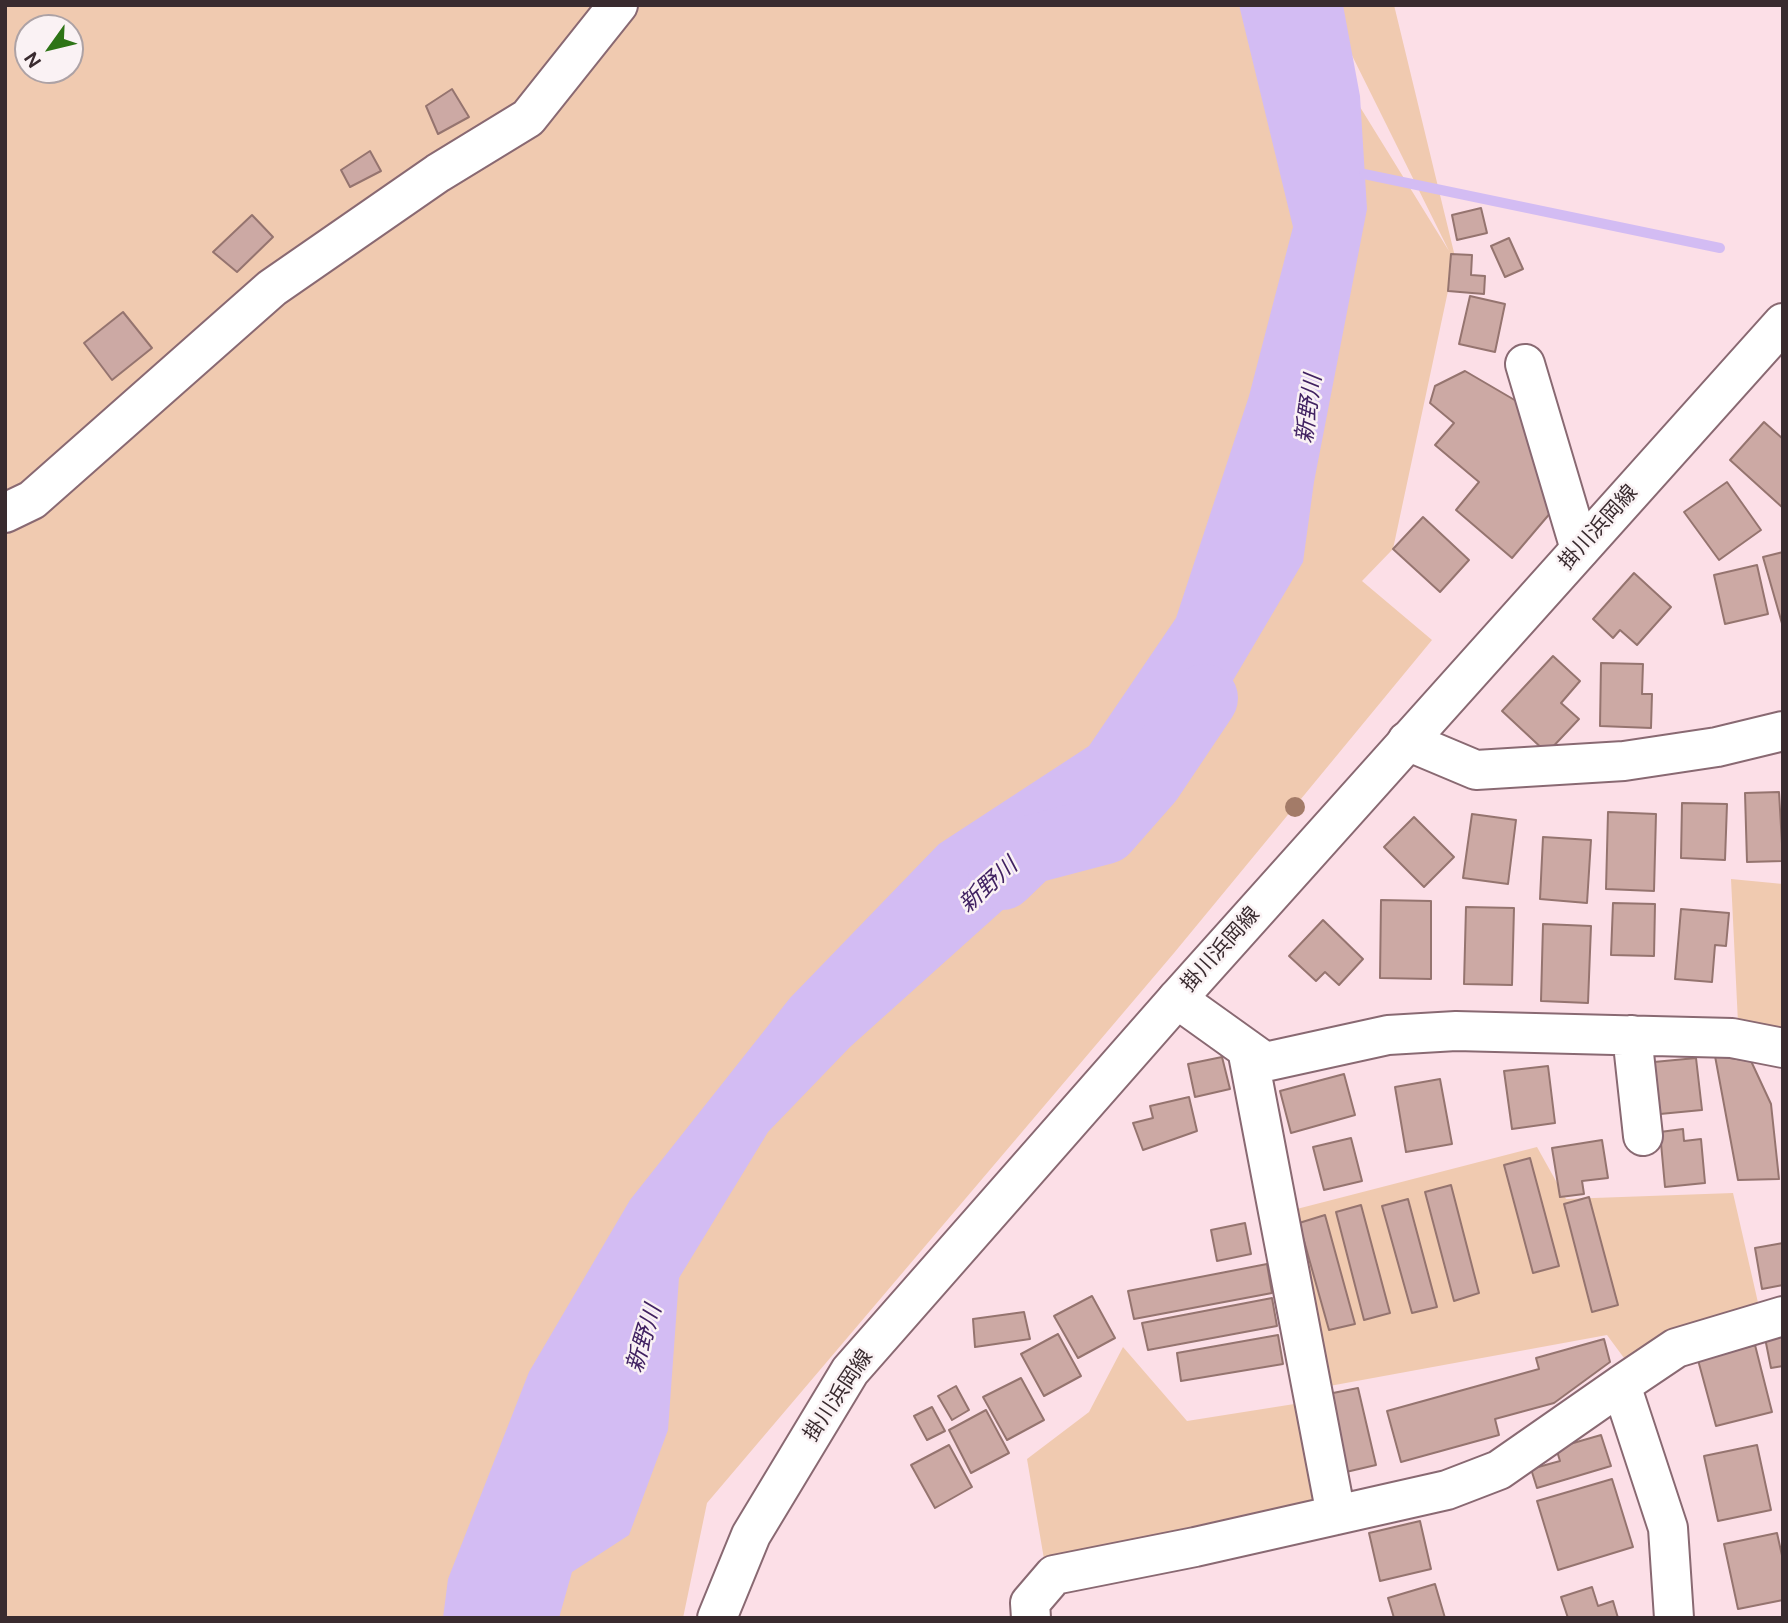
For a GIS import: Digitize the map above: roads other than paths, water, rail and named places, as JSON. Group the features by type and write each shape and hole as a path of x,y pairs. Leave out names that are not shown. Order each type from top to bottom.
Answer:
{"street":[{"path":"5,513 32,500 272,288 439,173 528,118 618,5"},
{"name":"掛川浜岡線","path":"717,1618 751,1535 850,1371 1177,999 1783,323"},
{"path":"1525,364 1580,549"},
{"path":"1407,741 1476,769 1624,761 1717,747 1783,731"},
{"path":"1177,999 1265,1062 1388,1035 1456,1031 1732,1038 1783,1048"},
{"path":"1632,1035 1643,1136"},
{"path":"1247,1049 1336,1515"},
{"path":"1031,1618 1030,1603 1054,1575 1447,1490 1499,1470 1676,1348 1783,1316"},
{"path":"1621,1385 1668,1528 1674,1618"}],"water":[{"path":"1239,5 1343,5 1360,96 1367,209 1314,482 1303,562 1212,716 1152,776 850,1047 768,1132 679,1278 668,1430 629,1535 572,1572 559,1618 443,1618 448,1579 529,1372 630,1200 790,998 939,844 1089,746 1176,618 1249,396 1293,227"}],"waterway":[{"path":"1364,174 1720,248"},
{"name":"新野川","path":"1002,876 1029,850 1105,830 1149,780 1204,698"}]}
